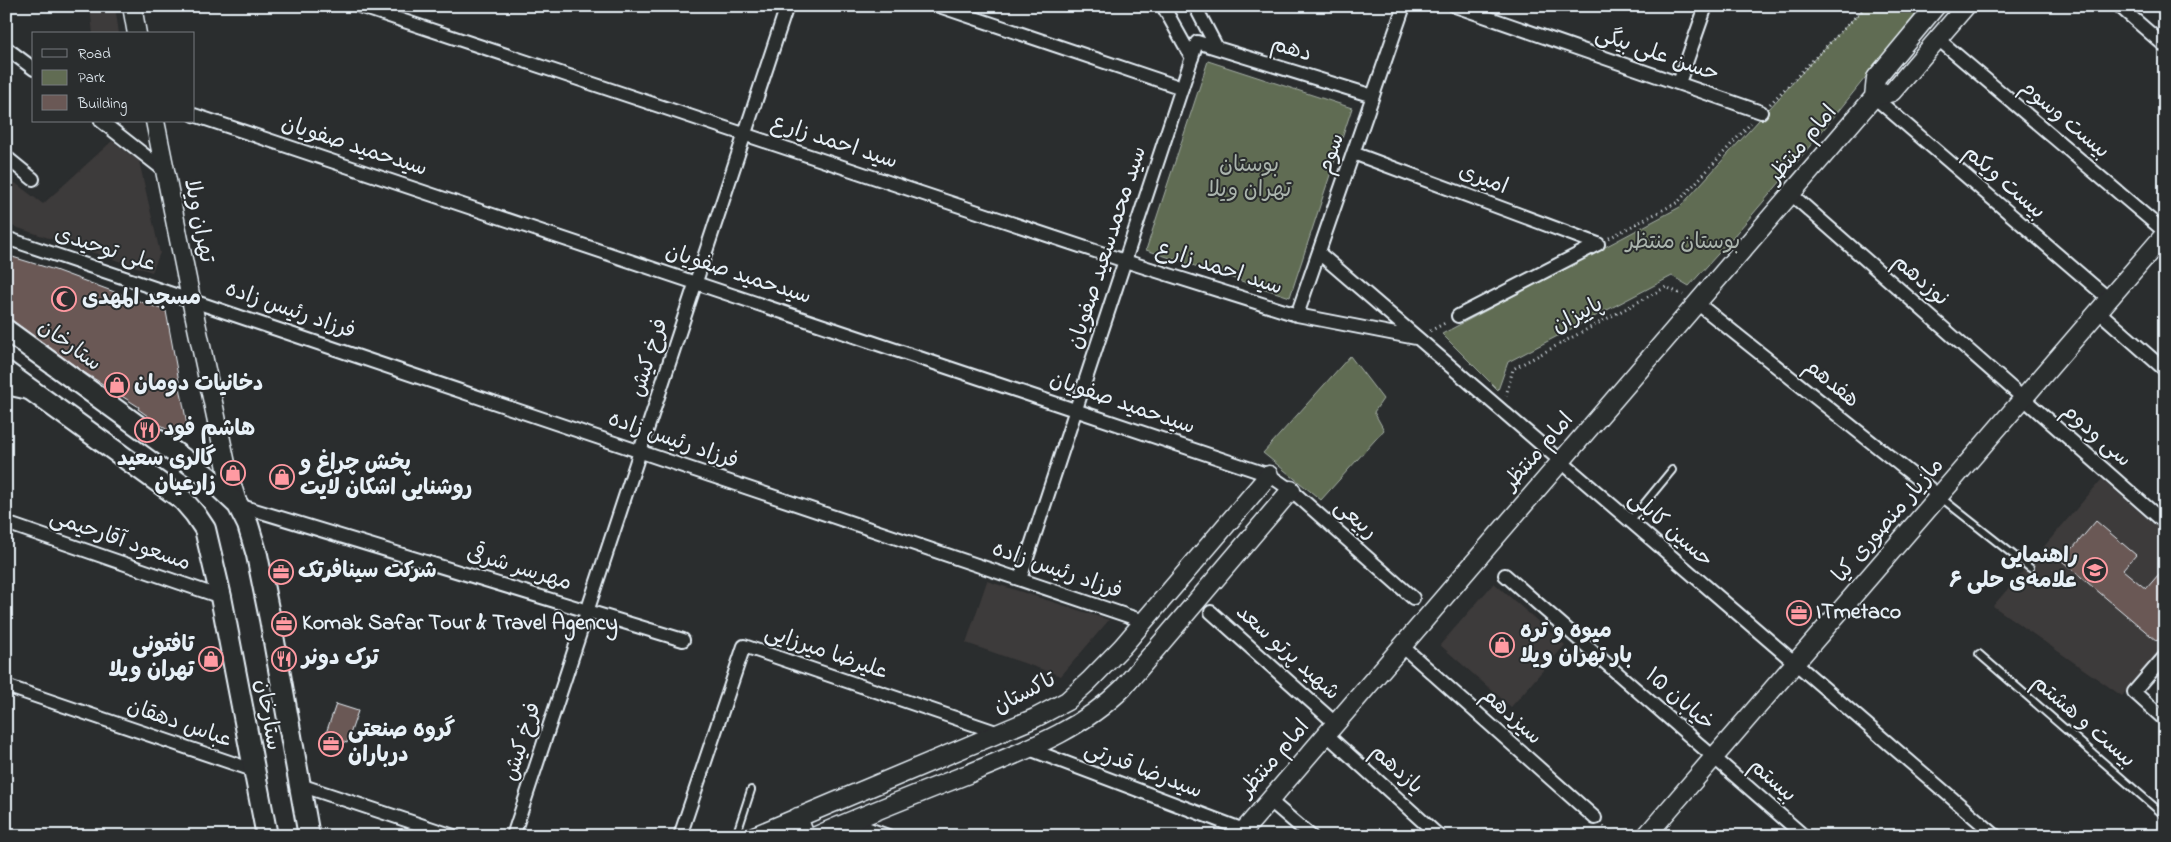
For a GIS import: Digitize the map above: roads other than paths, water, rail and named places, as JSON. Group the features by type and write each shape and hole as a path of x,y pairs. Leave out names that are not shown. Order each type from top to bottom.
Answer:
{"main road":[{"name":"ستارخان","path":"6,330 207,476 238,505 248,524 257,555 309,836"},
{"name":"ستارخان","path":"6,372 183,500 195,514 204,530 221,598 267,836"}],"street":[{"path":"132,6 137,32"},
{"name":"سید احمد زارع","path":"359,6 1125,260 1297,315 1416,338"},
{"name":"فرخ کیش","path":"513,836 787,6"},
{"path":"939,6 1182,88"},
{"path":"1163,6 1192,58"},
{"path":"1195,6 1217,48"},
{"name":"سوم","path":"1297,315 1404,6"},
{"name":"حسن علی بیگی","path":"1455,6 1762,112"},
{"path":"1679,83 1706,6"},
{"name":"امام منتظر","path":"1874,97 1876,78 1936,6"},
{"name":"امام منتظر","path":"1241,833 1874,97 1892,92 1966,6"},
{"path":"2119,6 2165,46"},
{"name":"بیست وسوم","path":"1938,39 2165,233"},
{"name":"سید محمدسعید صفویان","path":"1020,580 1197,42"},
{"name":"دهم","path":"1197,42 1373,96"},
{"path":"6,48 32,68"},
{"name":"بیست ویکم","path":"1874,97 2104,305 2165,370"},
{"name":"سیدحمید صفویان","path":"195,115 1269,475"},
{"path":"102,122 165,171"},
{"name":"تهران ویلا","path":"155,122 228,473 238,505"},
{"name":"امیری","path":"1353,153 1598,244 1458,316"},
{"path":"6,158 33,178"},
{"name":"نوزدهم","path":"1791,194 2023,398"},
{"name":"مازیار منصوری کیا","path":"1646,836 2165,233"},
{"name":"علی توحیدی","path":"6,238 191,299"},
{"name":"حسین کابلی","path":"1319,253 1996,836"},
{"name":"فرزاد رئیس زاده","path":"191,299 1143,621"},
{"name":"هفدهم","path":"1697,302 1939,496"},
{"path":"6,388 36,394"},
{"name":"سی ودوم","path":"2023,398 2165,523"},
{"name":"ربیعی","path":"1269,475 1291,490 1413,598"},
{"name":"تاکستان","path":"754,836 1035,718 1067,701 1089,681 1143,621 1269,475"},
{"path":"816,836 1029,749 1105,706 1124,688 1291,490"},
{"name":"مهرسر شرقی","path":"238,505 683,640"},
{"name":"مسعود آقارحیمی","path":"6,523 221,598"},
{"name":"خیابان ۱۵","path":"1505,575 1714,757"},
{"name":"شهید پرتو سعد","path":"1211,612 1331,728"},
{"path":"1143,621 1165,638"},
{"name":"علیرضا میرزایی","path":"680,836 744,646 999,733"},
{"name":"سیزدهم","path":"1402,646 1595,818"},
{"path":"2165,656 2134,692 2165,720"},
{"name":"عباس دهقان","path":"6,686 253,770"},
{"name":"یازدهم","path":"1331,728 1439,836"},
{"name":"سیدرضا قدرتی","path":"1029,749 1241,833"},
{"name":"بیستم","path":"1714,757 1804,836"},
{"path":"300,785 454,836"},
{"path":"1269,800 1311,836"},
{"path":"798,817 805,836"},
{"path":"849,822 888,836"}],"lane":[{"path":"1630,522 1672,470"},
{"path":"1939,496 2030,568"},
{"name":"بیست و هشتم","path":"1979,654 2165,816"},
{"path":"736,836 751,790"}],"place":[{"name":"مسجد المهدی","path":"64,299"},
{"name":"دخانیات دومان","path":"117,385"},
{"name":"هاشم فود","path":"147,430"},
{"name":"گالری سعید زارعیان","path":"233,473"},
{"name":"پخش چراغ و روشنایی اشکان لایت","path":"282,477"},
{"name":"راهنمایی علامه‌ی حلی ۶","path":"2095,570"},
{"name":"شرکت سینافرتک","path":"281,572"},
{"name":"ITmetaco","path":"1799,613"},
{"name":"Komak Safar Tour & Travel Agency","path":"284,624"},
{"name":"میوه و تره بار تهران ویلا","path":"1502,645"},
{"name":"تافتونی تهران ویلا","path":"211,659"},
{"name":"ترک دونر","path":"284,659"},
{"name":"گروه صنعتی درباران","path":"331,744"}],"park label":[{"name":"بوستان تهران ویلا","path":"1249,179"},
{"name":"بوستان منتظر","path":"1683,243"}]}
